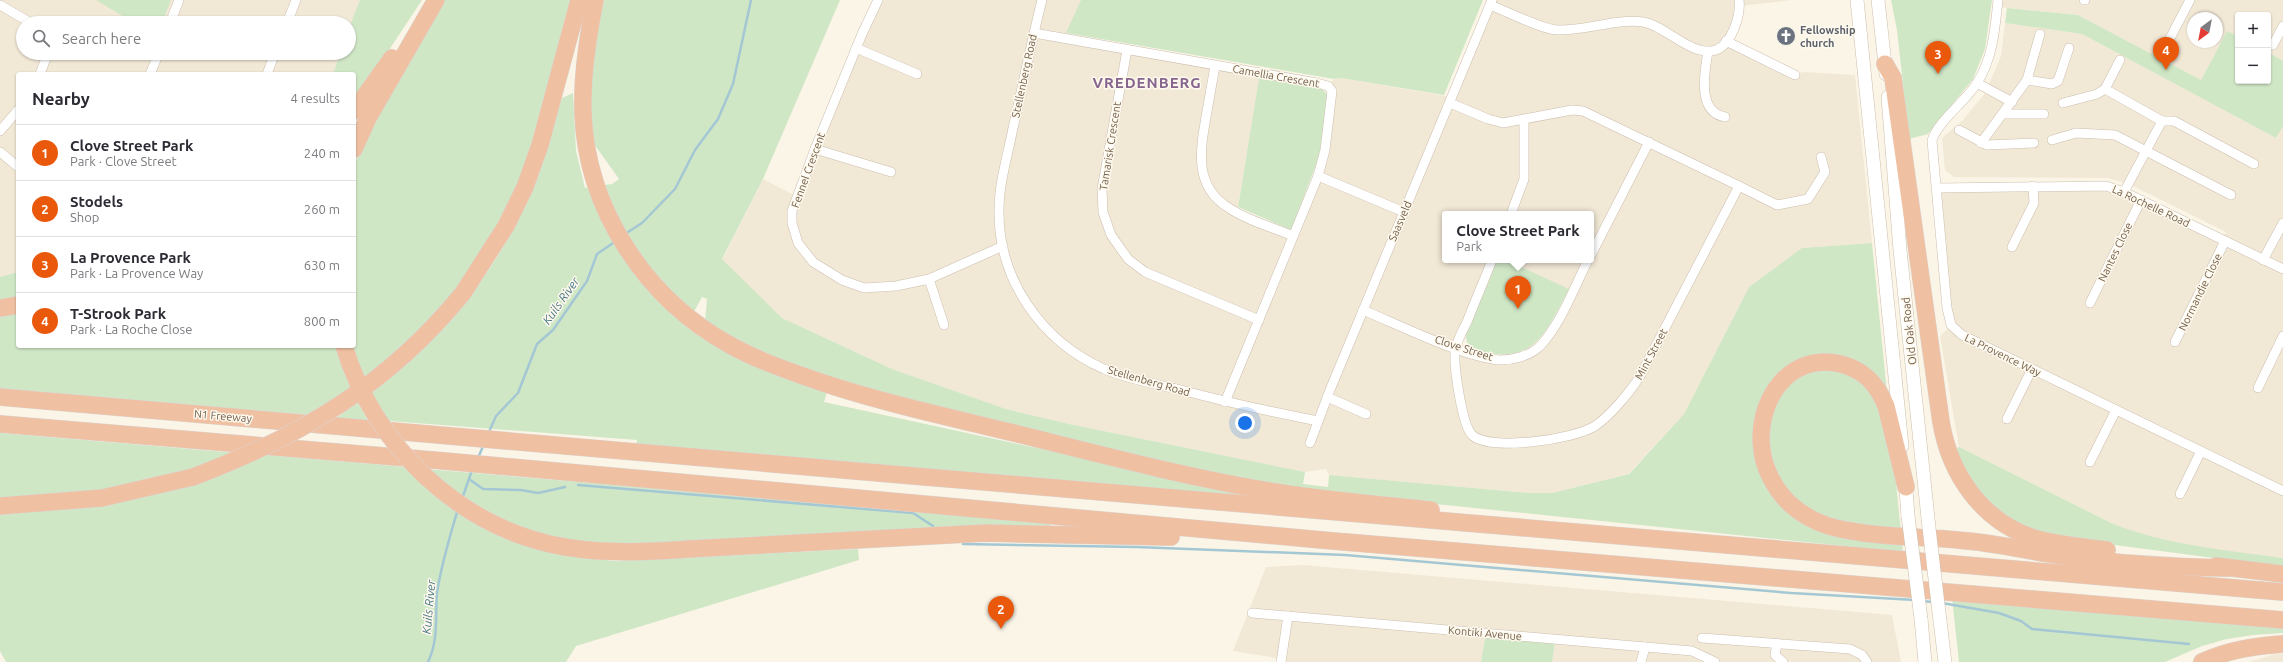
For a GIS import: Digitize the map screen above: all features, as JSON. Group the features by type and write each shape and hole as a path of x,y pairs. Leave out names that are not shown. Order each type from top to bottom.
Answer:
{"highway":[{"path":"356,108 391,60 428,0"},
{"path":"356,145 368,118 436,0"},
{"path":"0,506 102,498 193,477 272,444 327,414 387,371 436,327 463,293 506,226 525,187 540,145 579,0"},
{"path":"595,0 585,52 583,113 586,147 597,187 621,241 636,264 676,308 702,328 730,346 773,365 833,386 933,413 1220,482 1303,496 1769,546 1774,552"},
{"path":"1886,64 1893,78 1943,432 1952,463 1968,490 1998,519 2011,528 2037,539 2228,568"},
{"path":"0,308 16,306"},
{"path":"345,348 351,370 367,404 388,436 412,464 436,486 479,514 520,534 564,547 627,553 985,533 1333,541"},
{"path":"1906,486 1886,406 1881,393 1867,377 1847,366 1822,362 1797,368 1780,381 1770,396 1764,414 1761,442 1764,458 1771,478 1783,497 1796,510 1817,522 1852,531 1998,544 2070,557 2228,568 2283,574"},
{"name":"N1 Freeway","path":"0,397 508,439 1774,552 2283,592"},
{"path":"0,424 444,461 1333,541 2283,620"},
{"path":"2202,662 2219,654 2237,649 2283,644"}],"main road":[{"name":"Old Oak Road","path":"1857,0 1908,516 1925,662"},
{"name":"Old Oak Road","path":"1878,0 1886,64 1900,250 1929,528 1945,662"}],"street":[{"path":"173,16 179,0"},
{"path":"290,16 296,0"},
{"name":"Fennel Crescent","path":"878,0 856,48 815,148 792,211 792,223 798,243 813,262 842,280 864,288 896,286 929,279 1003,246"},
{"name":"Stellenberg Road","path":"1042,0 1001,188 999,220 1003,246 1011,273 1027,304 1048,331 1075,353 1116,373 1225,402 1318,421"},
{"path":"1491,2 1556,30 1643,22 1695,48 1708,51 1720,48 1726,41 1739,15 1739,0"},
{"name":"La Provence Way","path":"1998,0 1990,53 1977,83 1934,134 1933,146 1947,308 1951,325 1962,335 2283,491"},
{"path":"2166,46 2190,0"},
{"name":"Saasveld","path":"1310,443 1327,397 1491,2"},
{"path":"0,5 19,16"},
{"path":"2273,45 2283,26"},
{"name":"Camellia Crescent","path":"1034,33 1215,66 1317,82 1330,89 1333,97 1325,150 1318,176 1225,402"},
{"path":"1981,143 2027,80 2040,34"},
{"path":"1726,41 1795,75"},
{"path":"856,48 917,74"},
{"path":"2027,80 2052,84 2058,81 2069,48"},
{"name":"Tamarisk Crescent","path":"1127,50 1102,189 1103,212 1111,235 1128,259 1145,272 1259,320"},
{"path":"1708,51 1704,75 1705,92 1710,108 1719,116 1725,117"},
{"path":"41,72 45,60"},
{"path":"151,72 156,60"},
{"path":"268,72 272,60"},
{"path":"2063,103 2097,94 2105,89 2120,60"},
{"path":"1215,66 1201,148 1200,164 1205,181 1218,200 1228,208 1293,236"},
{"path":"1977,83 2012,102"},
{"path":"2105,89 2162,120 2174,121 2254,164"},
{"path":"1450,103 1498,122 1524,120 1572,110 1583,111 1777,205 1808,199 1825,172 1821,157"},
{"path":"0,131 16,112"},
{"path":"2003,114 2044,114"},
{"path":"1513,211 1524,179 1524,120"},
{"path":"2124,192 2162,120"},
{"path":"1959,130 1981,143 1990,146 2034,143"},
{"path":"2052,140 2076,134 2113,134 2231,195"},
{"path":"1594,249 1649,142"},
{"path":"815,148 891,172"},
{"path":"0,152 16,165"},
{"path":"1318,176 1404,212"},
{"name":"La Rochelle Road","path":"1937,188 2098,185 2111,187 2283,269"},
{"name":"Mint Street","path":"1456,348 1455,366 1467,429 1477,439 1488,443 1535,442 1588,429 1600,422 1633,387 1640,376 1739,186"},
{"path":"2012,247 2034,203 2033,186"},
{"name":"Nantes Close","path":"2090,303 2141,200"},
{"path":"2263,260 2283,223"},
{"name":"Normandie Close","path":"2175,342 2225,241"},
{"path":"1456,348 1491,263"},
{"name":"Clove Street","path":"1363,310 1456,348 1498,360 1519,358 1536,349 1550,334 1586,263"},
{"path":"929,279 944,325"},
{"path":"2258,388 2283,336"},
{"path":"2007,419 2032,369"},
{"path":"1327,397 1366,414"},
{"path":"2090,462 2116,410"},
{"path":"2180,494 2201,451"},
{"name":"Kontiki Avenue","path":"1252,613 1692,651 1715,662"},
{"path":"1281,662 1288,616"},
{"path":"1702,638 1850,649 1862,655 1867,662"},
{"path":"1778,644 1773,659 1783,662"},
{"path":"1641,662 1645,647"}],"shaded area":[{"path":"0,0 360,0 354,16 16,16 16,60 338,60 334,72 16,72 16,274 0,278"},
{"path":"879,0 1081,0 1065,38 1260,73 1237,212 1294,236 1319,175 1328,86 1334,79 1341,78 1452,97 1492,0 1792,0 1740,6 1728,40 1795,74 1804,72 1855,75 1872,243 1803,248 1749,287 1684,414 1628,474 1552,493 1529,493 1329,475 1326,469 1305,472 1069,424 1006,409 892,369 782,318 722,260 763,179 798,197","holes":["1442,211 1594,211 1594,263 1512,263 1572,291 1536,349 1493,358 1456,347 1492,263 1442,263"]},
{"path":"1999,0 2283,0 2283,61 2271,54 2271,12 2235,12 2235,35 2227,31 2223,39 2223,12 2187,12 2187,48 2218,48 2201,80 2078,15 1998,7"},
{"path":"2005,23 2082,34 2276,138 2283,126 2283,558 2202,548 2136,533 2111,523 1959,447 1940,336 1952,325 1937,187 2098,184 2222,239 2226,232 2129,184 2108,178 1954,177 1945,170 1942,138 1963,120 1985,93 2001,56"},
{"path":"1302,565 1892,615 1901,662 1552,662 1555,643 1485,634 1481,662 1282,662 1282,659 1233,651 1266,567"},
{"path":"2275,654 2283,654 2283,662 2249,662"}],"green space":[{"path":"96,0 171,0 165,16 122,16"},
{"path":"360,0 422,0 356,100 356,72 334,72 338,60 356,60 356,16 354,16"},
{"path":"443,0 573,0 517,193 460,290 364,382 350,348 356,348 356,161 367,135"},
{"path":"603,0 840,0 763,179 722,259 782,318 892,369 1006,409 1069,424 1305,472 1303,484 1328,487 1329,475 1529,493 1552,493 1629,474 1684,414 1749,287 1802,248 1872,243 1903,552 1328,493 1242,480 891,398 762,354 705,322 707,299 702,297 688,323 828,388 824,402 1236,491 1236,495 636,444 637,440 389,421 372,393 399,371 448,322 470,296 490,268 508,239 538,176 562,98 573,93 576,151 585,188 612,184 619,179 594,144 590,99 593,50"},
{"path":"1081,0 1483,0 1444,95 1341,78 1334,79 1066,33"},
{"path":"1891,0 1992,0 1985,49 1973,79 1928,134 1909,139 1897,30"},
{"path":"2007,8 2078,15 2201,80 2218,48 2223,48 2223,39 2227,31 2235,35 2235,84 2271,84 2271,54 2283,61 2283,126 2276,138 2082,34 2005,23"},
{"path":"1259,78 1321,88 1328,95 1319,157 1291,230 1238,207"},
{"path":"1496,263 1513,263 1569,289 1546,331 1527,349 1514,353 1499,354 1480,351 1469,345 1466,340 1466,334"},
{"path":"16,273 16,300 0,302 0,277"},
{"path":"16,309 16,348 337,348 352,390 312,416 0,390 0,312"},
{"path":"358,403 368,421 336,418"},
{"path":"0,433 238,453 214,463 115,490 0,499"},
{"path":"1959,447 2111,523 2153,537 2174,542 2283,558 2283,567 2061,538 2024,528 1982,498 1953,450"},
{"path":"268,455 405,467 531,547 569,556 615,561 858,549 859,560 576,646 566,662 6,662 0,651 0,512 71,509 137,498 202,480 235,469"},
{"path":"425,469 1050,521 1050,527 693,543 584,545 519,528 461,498"},
{"path":"1952,598 2283,625 2283,633 2253,635 2227,639 2202,646 2165,662 1959,662"},
{"path":"1485,637 1555,643 1552,662 1481,662"}],"waterway":[{"name":"Kuils River","path":"625,234 642,223 675,189 695,150 718,119 733,84 751,0"},
{"name":"Kuils River","path":"489,432 496,416 518,393 537,344 553,330 587,281 597,254 616,241"},
{"name":"Kuils River","path":"478,458 484,444"},
{"name":"Kuils River","path":"462,499 472,470"},
{"path":"469,479 483,489 521,490 538,493 565,487"},
{"path":"578,485 913,513 933,526"},
{"name":"Kuils River","path":"428,662 434,645 439,582 458,509"},
{"path":"963,544 1137,547 1345,555 1791,593 1915,600"},
{"path":"1922,601 1933,602"},
{"path":"1942,603 1999,613 2021,621 2032,629 2189,644"}],"place":[{"name":"Fellowship church","path":"1786,36"},
{"name":"T-Strook Park","path":"2166,70"},
{"name":"La Provence Park","path":"1938,74"},
{"name":"Clove Street Park","path":"1518,309"},
{"name":"Stodels","path":"1001,629"}],"district":[{"name":"VREDENBERG","path":"1147,83"}]}
